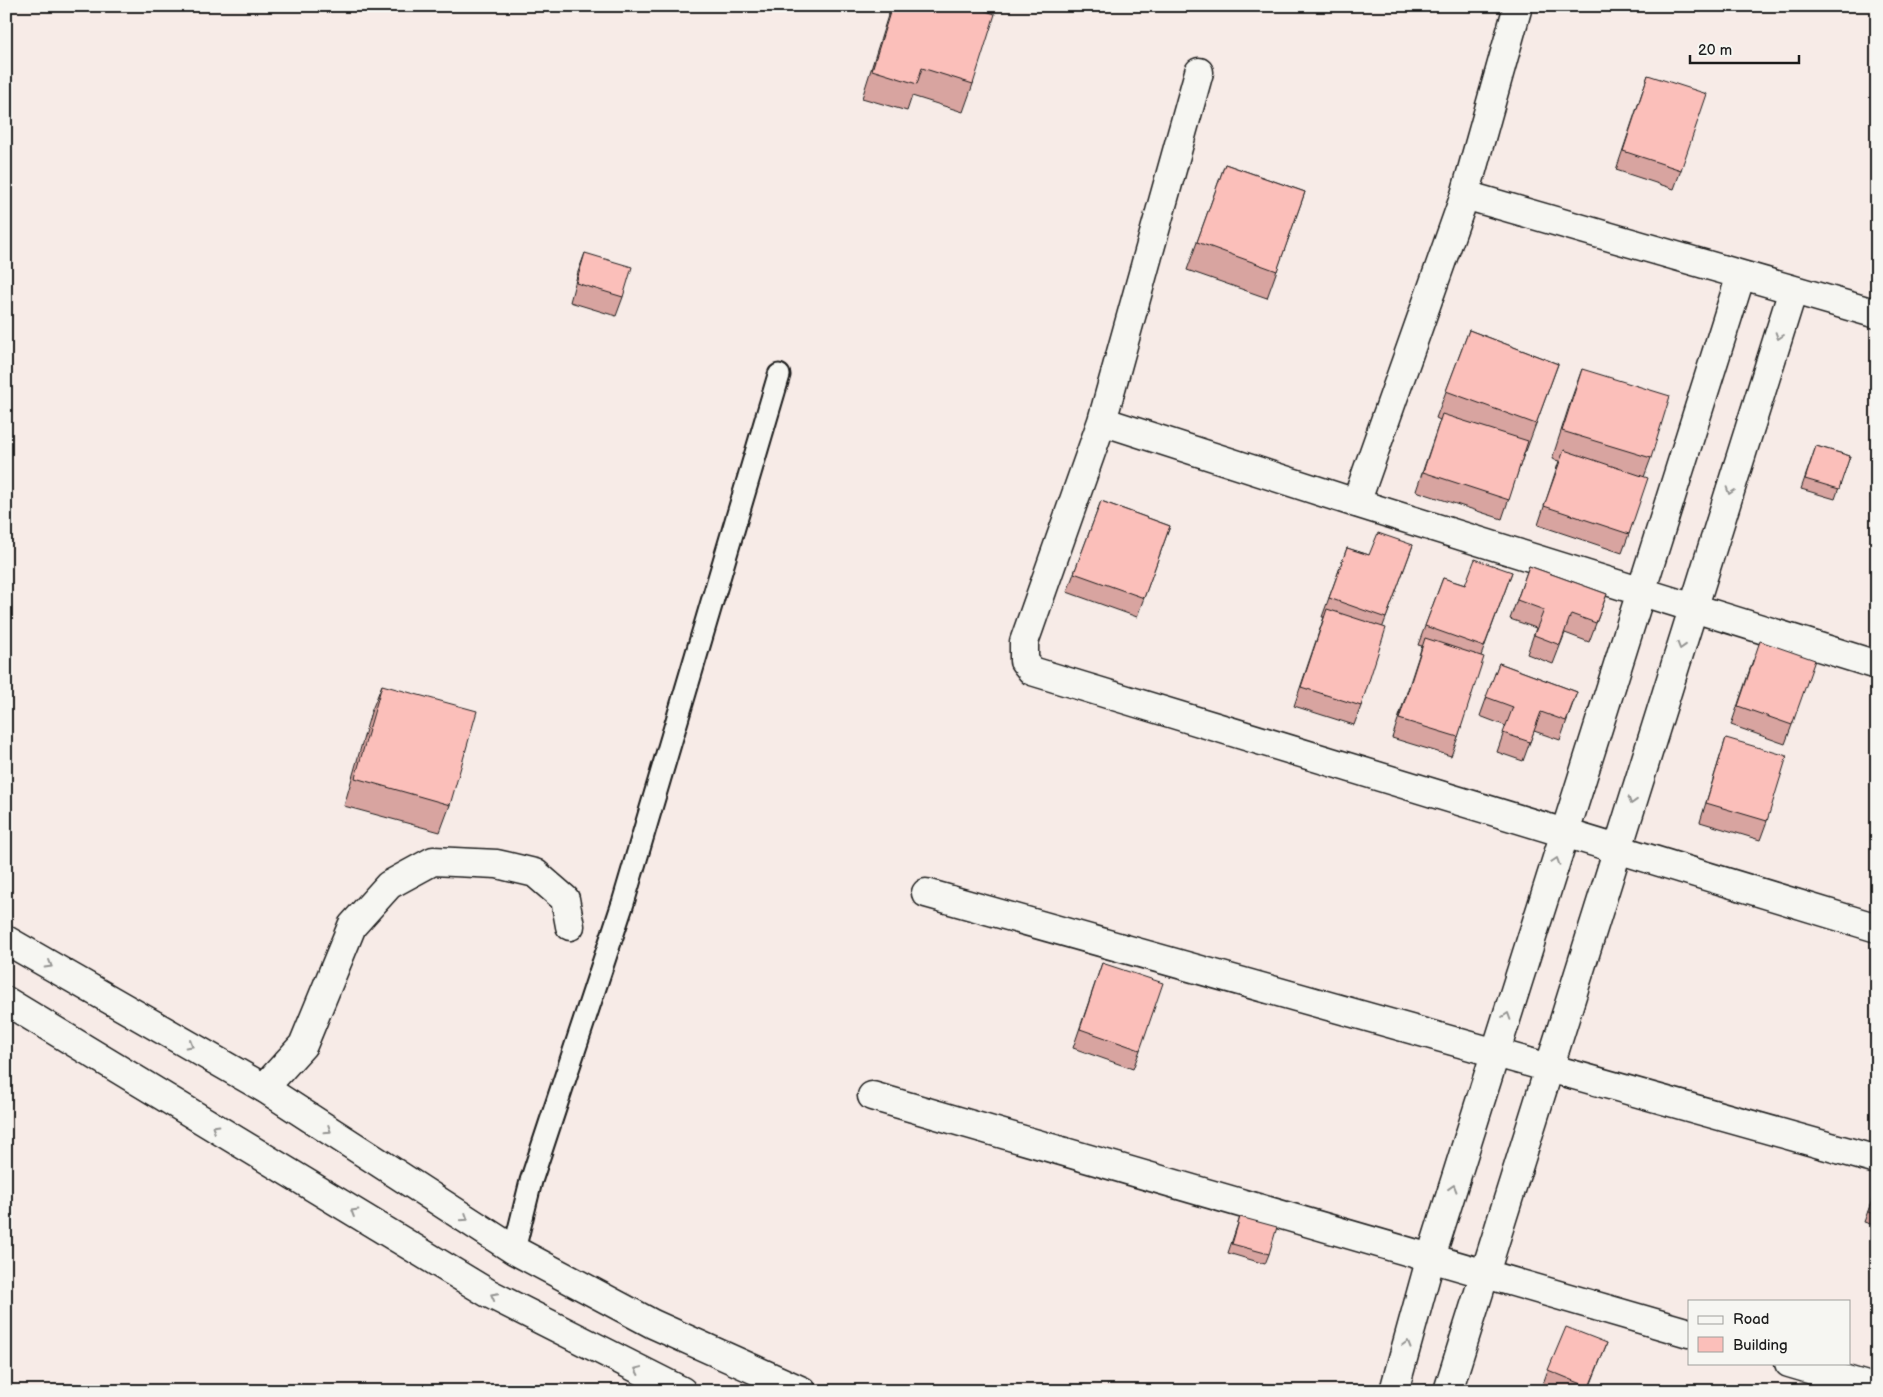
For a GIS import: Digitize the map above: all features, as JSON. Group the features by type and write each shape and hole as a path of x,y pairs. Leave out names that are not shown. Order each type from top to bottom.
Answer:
{"street":[{"path":"1356,503 1465,195 1518,6"},
{"path":"1199,72 1102,421 1024,642 1024,661 1032,671 1877,928"},
{"path":"1465,195 1877,314"},
{"path":"1394,1391 1431,1257 1741,274"},
{"path":"1448,1391 1793,290"},
{"path":"1102,421 1356,503 1693,606 1877,665"},
{"path":"264,1088 303,1045 352,926 388,886 433,861 497,864 535,873 565,899 570,926"},
{"path":"926,893 1549,1066 1877,1160"},
{"path":"6,940 264,1088 514,1250 652,1324 802,1391"},
{"path":"6,1001 488,1293 682,1391"},
{"path":"872,1096 1484,1272 1688,1334"},
{"path":"1792,1364 1877,1389"}],"lane":[{"path":"514,1250 531,1181 623,903 780,375"}],"building":[{"path":"892,6 970,6 995,14 973,84 922,68 917,84 872,70"},
{"path":"1648,75 1707,94 1681,170 1623,151"},
{"path":"1225,164 1305,192 1277,271 1197,242"},
{"path":"585,253 632,267 623,297 576,283"},
{"path":"1469,330 1558,364 1536,424 1446,391"},
{"path":"1582,369 1670,396 1651,458 1562,431"},
{"path":"1442,414 1528,441 1509,500 1423,472"},
{"path":"1816,446 1850,456 1839,489 1805,479"},
{"path":"1564,450 1648,478 1629,534 1544,506"},
{"path":"1101,501 1170,526 1144,598 1074,573"},
{"path":"1378,533 1413,545 1386,618 1329,598 1347,548 1369,555"},
{"path":"1475,559 1512,572 1484,647 1425,626 1443,578 1465,585"},
{"path":"1529,566 1607,594 1596,623 1571,614 1560,645 1534,635 1544,610 1517,600"},
{"path":"1327,609 1386,628 1361,706 1301,687"},
{"path":"1425,638 1484,657 1458,737 1399,719"},
{"path":"1760,641 1815,660 1792,725 1738,706"},
{"path":"1499,663 1577,692 1566,721 1541,712 1530,742 1503,733 1513,707 1486,697"},
{"path":"382,685 477,711 450,805 355,778"},
{"path":"1726,738 1787,756 1767,821 1706,803"},
{"path":"1102,963 1163,983 1140,1050 1080,1029"},
{"path":"1877,1187 1877,1215 1868,1212"},
{"path":"1240,1217 1277,1227 1269,1254 1232,1244"},
{"path":"1566,1327 1607,1343 1589,1387 1548,1370"}]}
